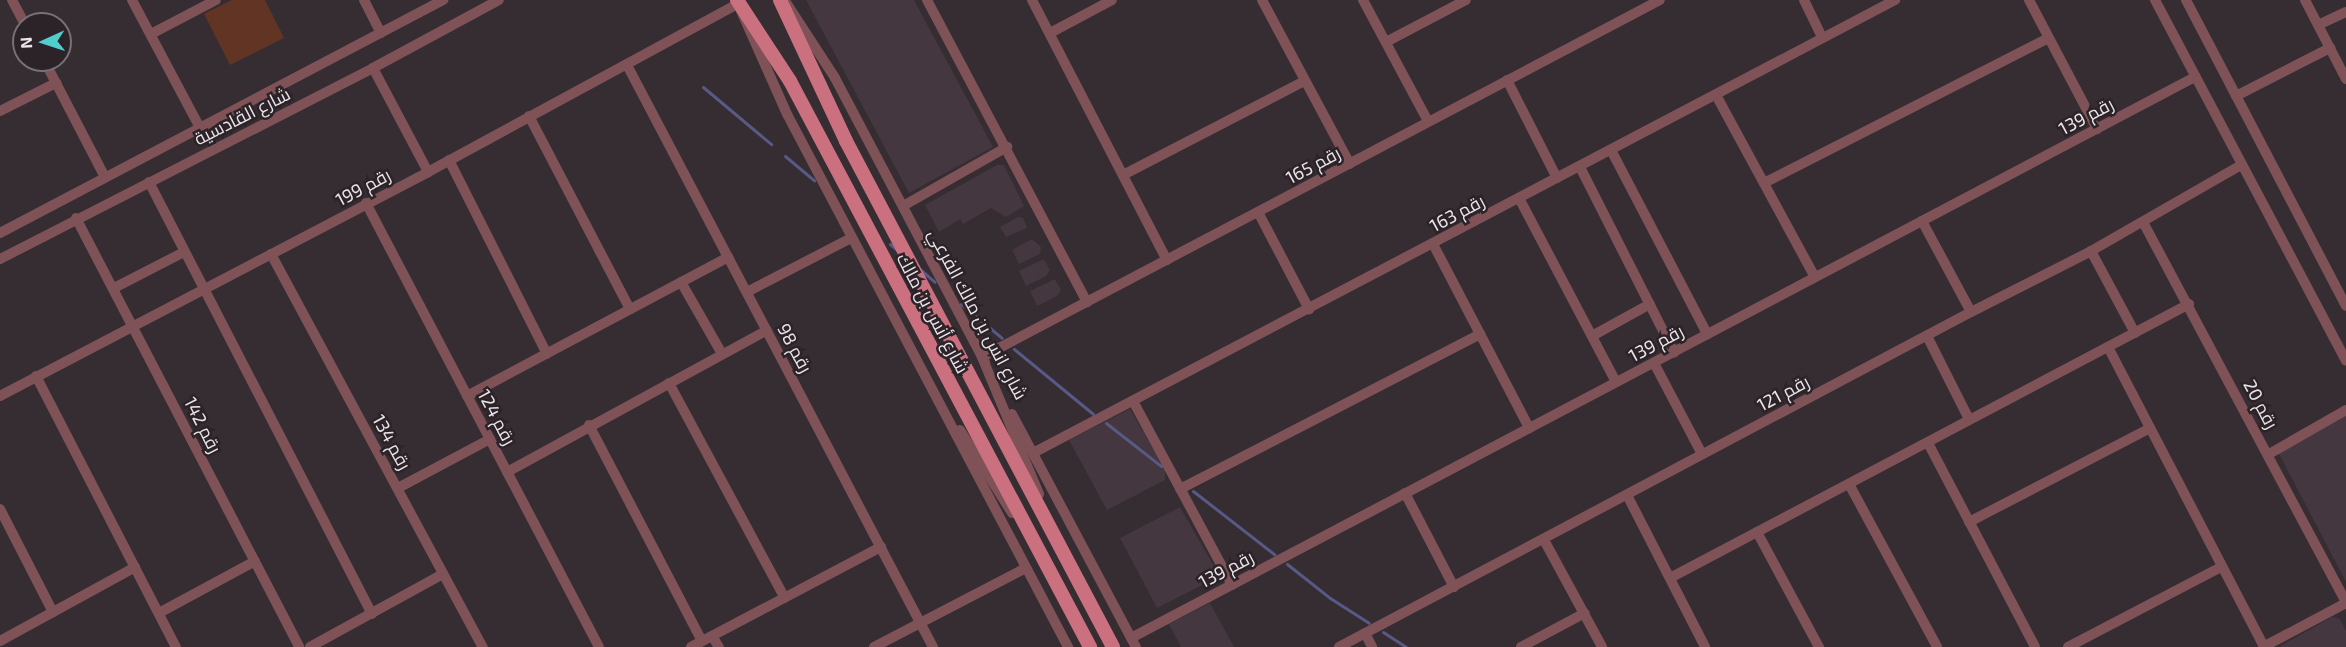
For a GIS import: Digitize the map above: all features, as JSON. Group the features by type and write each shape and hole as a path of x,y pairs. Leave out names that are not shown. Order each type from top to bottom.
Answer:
{"main road":[{"name":"شارع أنس بن مالك","path":"780,0 846,141 1113,647"},
{"name":"شارع أنس بن مالك","path":"737,2 790,81 1090,647"}],"street":[{"path":"132,0 200,128"},
{"path":"151,34 216,0"},
{"path":"364,0 381,33"},
{"name":"شارع القادسية","path":"0,233 442,0"},
{"name":"شارع القادسية","path":"0,259 76,218 374,68 499,0"},
{"name":"شارع انس بن مالك الفرعي","path":"784,0 835,78 1134,642"},
{"path":"927,0 1007,147 1087,302"},
{"path":"1032,0 1167,260"},
{"path":"1050,33 1112,0"},
{"path":"1262,0 1350,164"},
{"path":"1363,0 1428,121"},
{"path":"1386,42 1466,0"},
{"name":"رقم 165","path":"982,357 1660,0"},
{"path":"1804,0 1822,37"},
{"name":"رقم 163","path":"1033,453 1895,0"},
{"path":"2029,0 2097,129"},
{"path":"2155,0 2346,361"},
{"path":"2186,0 2346,306"},
{"path":"2305,0 2346,79"},
{"path":"737,2 770,79 851,238 1068,647"},
{"name":"رقم 199","path":"0,396 428,172 627,65 737,2"},
{"path":"2318,26 2346,12"},
{"path":"1764,183 2048,38"},
{"path":"2236,96 2330,48"},
{"name":"رقم 98","path":"627,65 933,647"},
{"path":"374,68 428,172"},
{"path":"50,72 105,177"},
{"name":"رقم 139","path":"1134,642 1232,585 2195,77"},
{"path":"1507,80 1557,178"},
{"path":"1123,175 1304,81"},
{"path":"0,111 56,83"},
{"path":"1716,95 1815,277"},
{"path":"530,116 630,309"},
{"path":"903,206 1007,147"},
{"path":"1611,150 1707,334"},
{"path":"449,160 547,354"},
{"name":"رقم 121","path":"1339,647 1971,312 2091,251 2241,165"},
{"path":"1580,166 1674,351"},
{"path":"149,182 372,614"},
{"path":"1519,198 1616,382"},
{"name":"رقم 124","path":"366,203 599,647"},
{"path":"1258,212 1309,309"},
{"name":"رقم 142","path":"76,218 299,647"},
{"path":"1922,221 1971,312"},
{"name":"رقم 20","path":"2144,222 2346,602"},
{"path":"747,292 851,238"},
{"path":"1433,244 1529,428"},
{"path":"2091,251 2135,333"},
{"path":"114,288 184,252"},
{"name":"رقم 134","path":"271,254 483,647"},
{"path":"467,396 728,257"},
{"path":"681,282 722,354"},
{"path":"1592,336 1650,304"},
{"path":"1670,578 2189,304"},
{"path":"507,472 766,330"},
{"path":"1180,489 1480,334"},
{"path":"1927,336 1969,419"},
{"path":"2108,347 2264,647 2346,602"},
{"path":"913,356 1053,577"},
{"path":"982,357 1064,555"},
{"path":"1654,363 1702,454"},
{"path":"36,376 159,612 174,646"},
{"path":"669,383 785,598"},
{"path":"1133,401 1232,585"},
{"path":"2269,454 2346,410"},
{"path":"590,425 707,638 719,647"},
{"path":"1969,522 2150,428"},
{"path":"398,488 490,439"},
{"path":"1928,443 2035,647"},
{"path":"1850,484 1937,647"},
{"path":"1405,493 1454,587"},
{"path":"1627,495 1705,647"},
{"path":"0,509 53,612"},
{"path":"1757,532 1819,647"},
{"path":"1544,540 1602,647"},
{"path":"691,647 881,547"},
{"path":"159,612 255,561"},
{"path":"0,641 135,567"},
{"path":"2068,647 2221,567"},
{"path":"874,647 1026,568"},
{"path":"310,647 443,574"},
{"path":"1521,647 1585,614"},
{"path":"1365,633 1372,647"}],"shaded area":[{"path":"232,0 265,0 284,38 230,65 204,14"},
{"path":"806,0 914,0 993,147 909,193"},
{"path":"997,165 1004,165 1024,206 1006,217 991,208 963,224 960,219 939,232 925,205"},
{"path":"1018,217 1023,218 1027,228 1006,237 1000,227"},
{"path":"1032,239 1041,247 1040,254 1019,264 1012,250"},
{"path":"1044,259 1050,270 1046,276 1026,286 1019,271"},
{"path":"1055,279 1061,290 1057,296 1037,306 1030,291"},
{"path":"1130,409 1165,470 1165,480 1107,510 1069,440"},
{"path":"2346,414 2346,582 2278,452"},
{"path":"1180,507 1215,568 1216,578 1157,608 1120,538"},
{"path":"1210,603 1234,647 1181,647 1169,624"},
{"path":"2332,617 2340,619 2346,631 2346,647 2279,647"}],"waterway":[{"path":"703,87 771,144"},
{"path":"785,156 814,180"},
{"path":"890,244 897,250"},
{"path":"921,270 935,282"},
{"path":"961,304 1002,338"},
{"path":"1014,349 1093,414"},
{"path":"1106,423 1161,466"},
{"path":"1193,491 1274,554"},
{"path":"1287,564 1330,598 1369,623"},
{"path":"1383,632 1406,647"}]}
